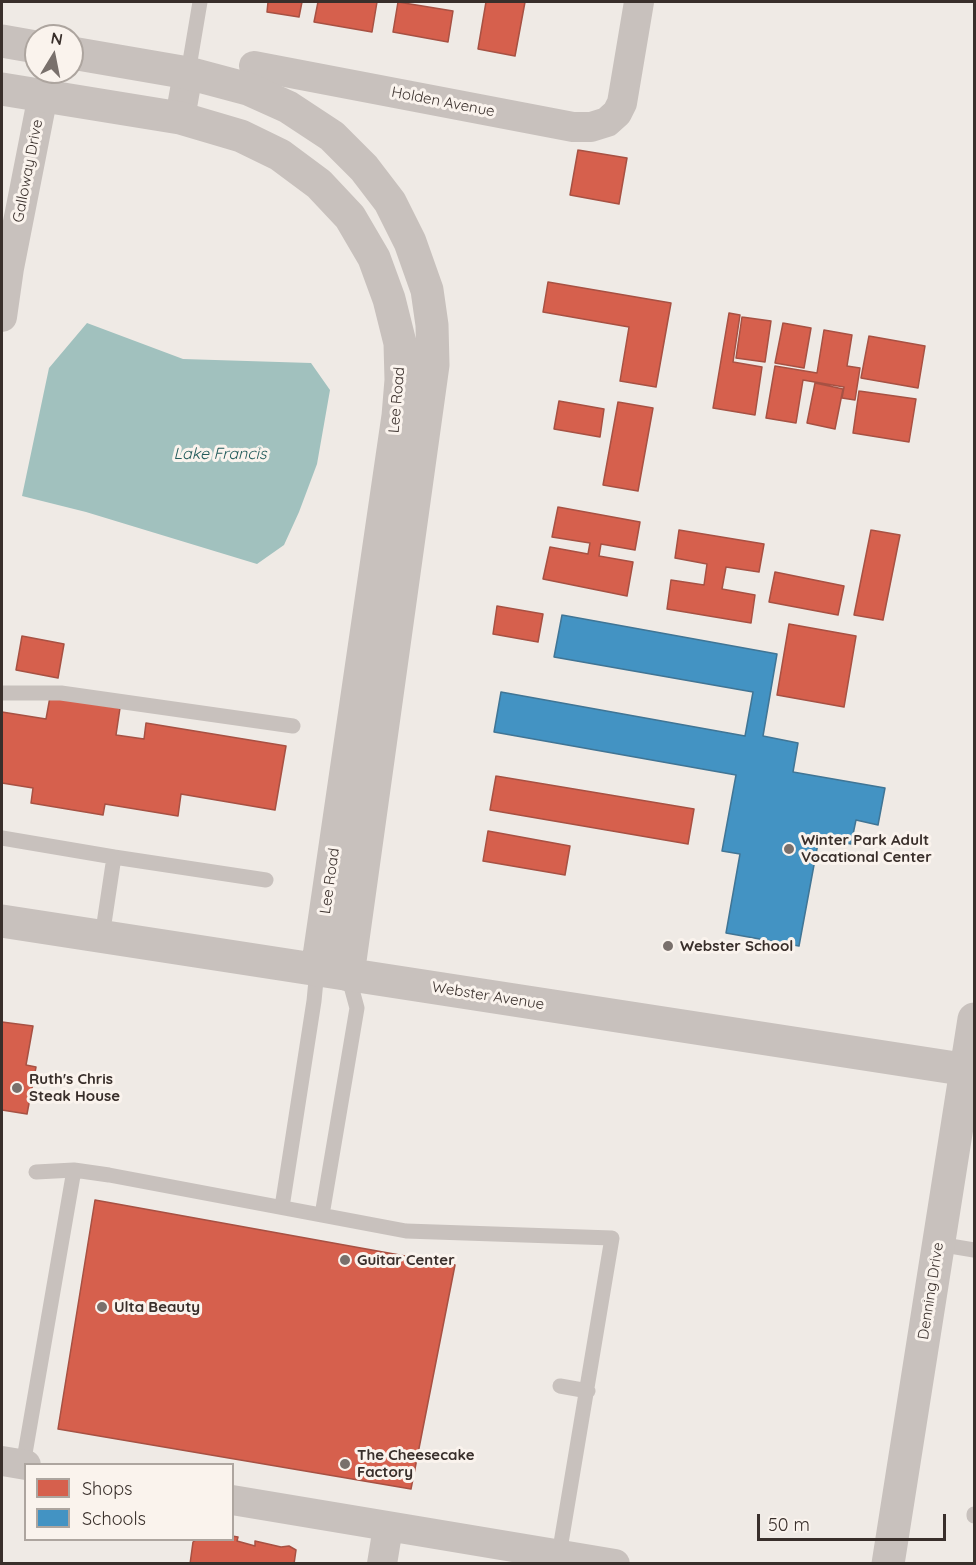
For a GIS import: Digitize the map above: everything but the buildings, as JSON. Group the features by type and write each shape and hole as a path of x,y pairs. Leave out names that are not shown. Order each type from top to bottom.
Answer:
{"street":[{"name":"Holden Avenue","path":"254,66 573,127 591,127 607,122 617,113 622,103 639,2"},
{"path":"2,41 24,45"},
{"name":"Lee Road","path":"84,55 188,74 248,89 288,107 332,136 364,168 390,202 410,242 427,290 434,365 393,548 332,972"},
{"path":"180,118 188,74"},
{"name":"Lee Road","path":"2,89 180,118 241,136 280,155 320,184 350,218 374,258 389,299 400,343 401,371 393,548"},
{"name":"Galloway Drive","path":"2,317 5,267 43,95"},
{"name":"Webster Avenue","path":"2,921 970,1070"},
{"name":"Denning Drive","path":"888,1563 938,1244 970,1070 975,1018"},
{"path":"234,1500 615,1563"},
{"path":"382,1563 388,1527"}],"lane":[{"path":"188,74 200,2"},
{"path":"2,693 61,693 293,726"},
{"path":"2,838 266,880"},
{"path":"102,936 114,857"},
{"path":"282,1207 314,1001 332,972 357,1008 322,1215"},
{"path":"17,1464 74,1170"},
{"path":"36,1172 74,1170 110,1175 406,1231 612,1238 560,1555"},
{"path":"938,1244 975,1251"},
{"path":"560,1386 588,1391"}],"water":[{"name":"Lake Francis","path":"87,323 183,359 311,363 330,390 317,464 284,545 257,564 86,512 22,496 49,368"}],"place":[{"name":"Winter Park Adult Vocational Center","path":"789,849"},
{"name":"Webster School","path":"668,946"},
{"name":"Ruth's Chris Steak House","path":"17,1088"},
{"name":"Guitar Center","path":"345,1260"},
{"name":"Ulta Beauty","path":"102,1307"},
{"name":"The Cheesecake Factory","path":"345,1464"}]}
